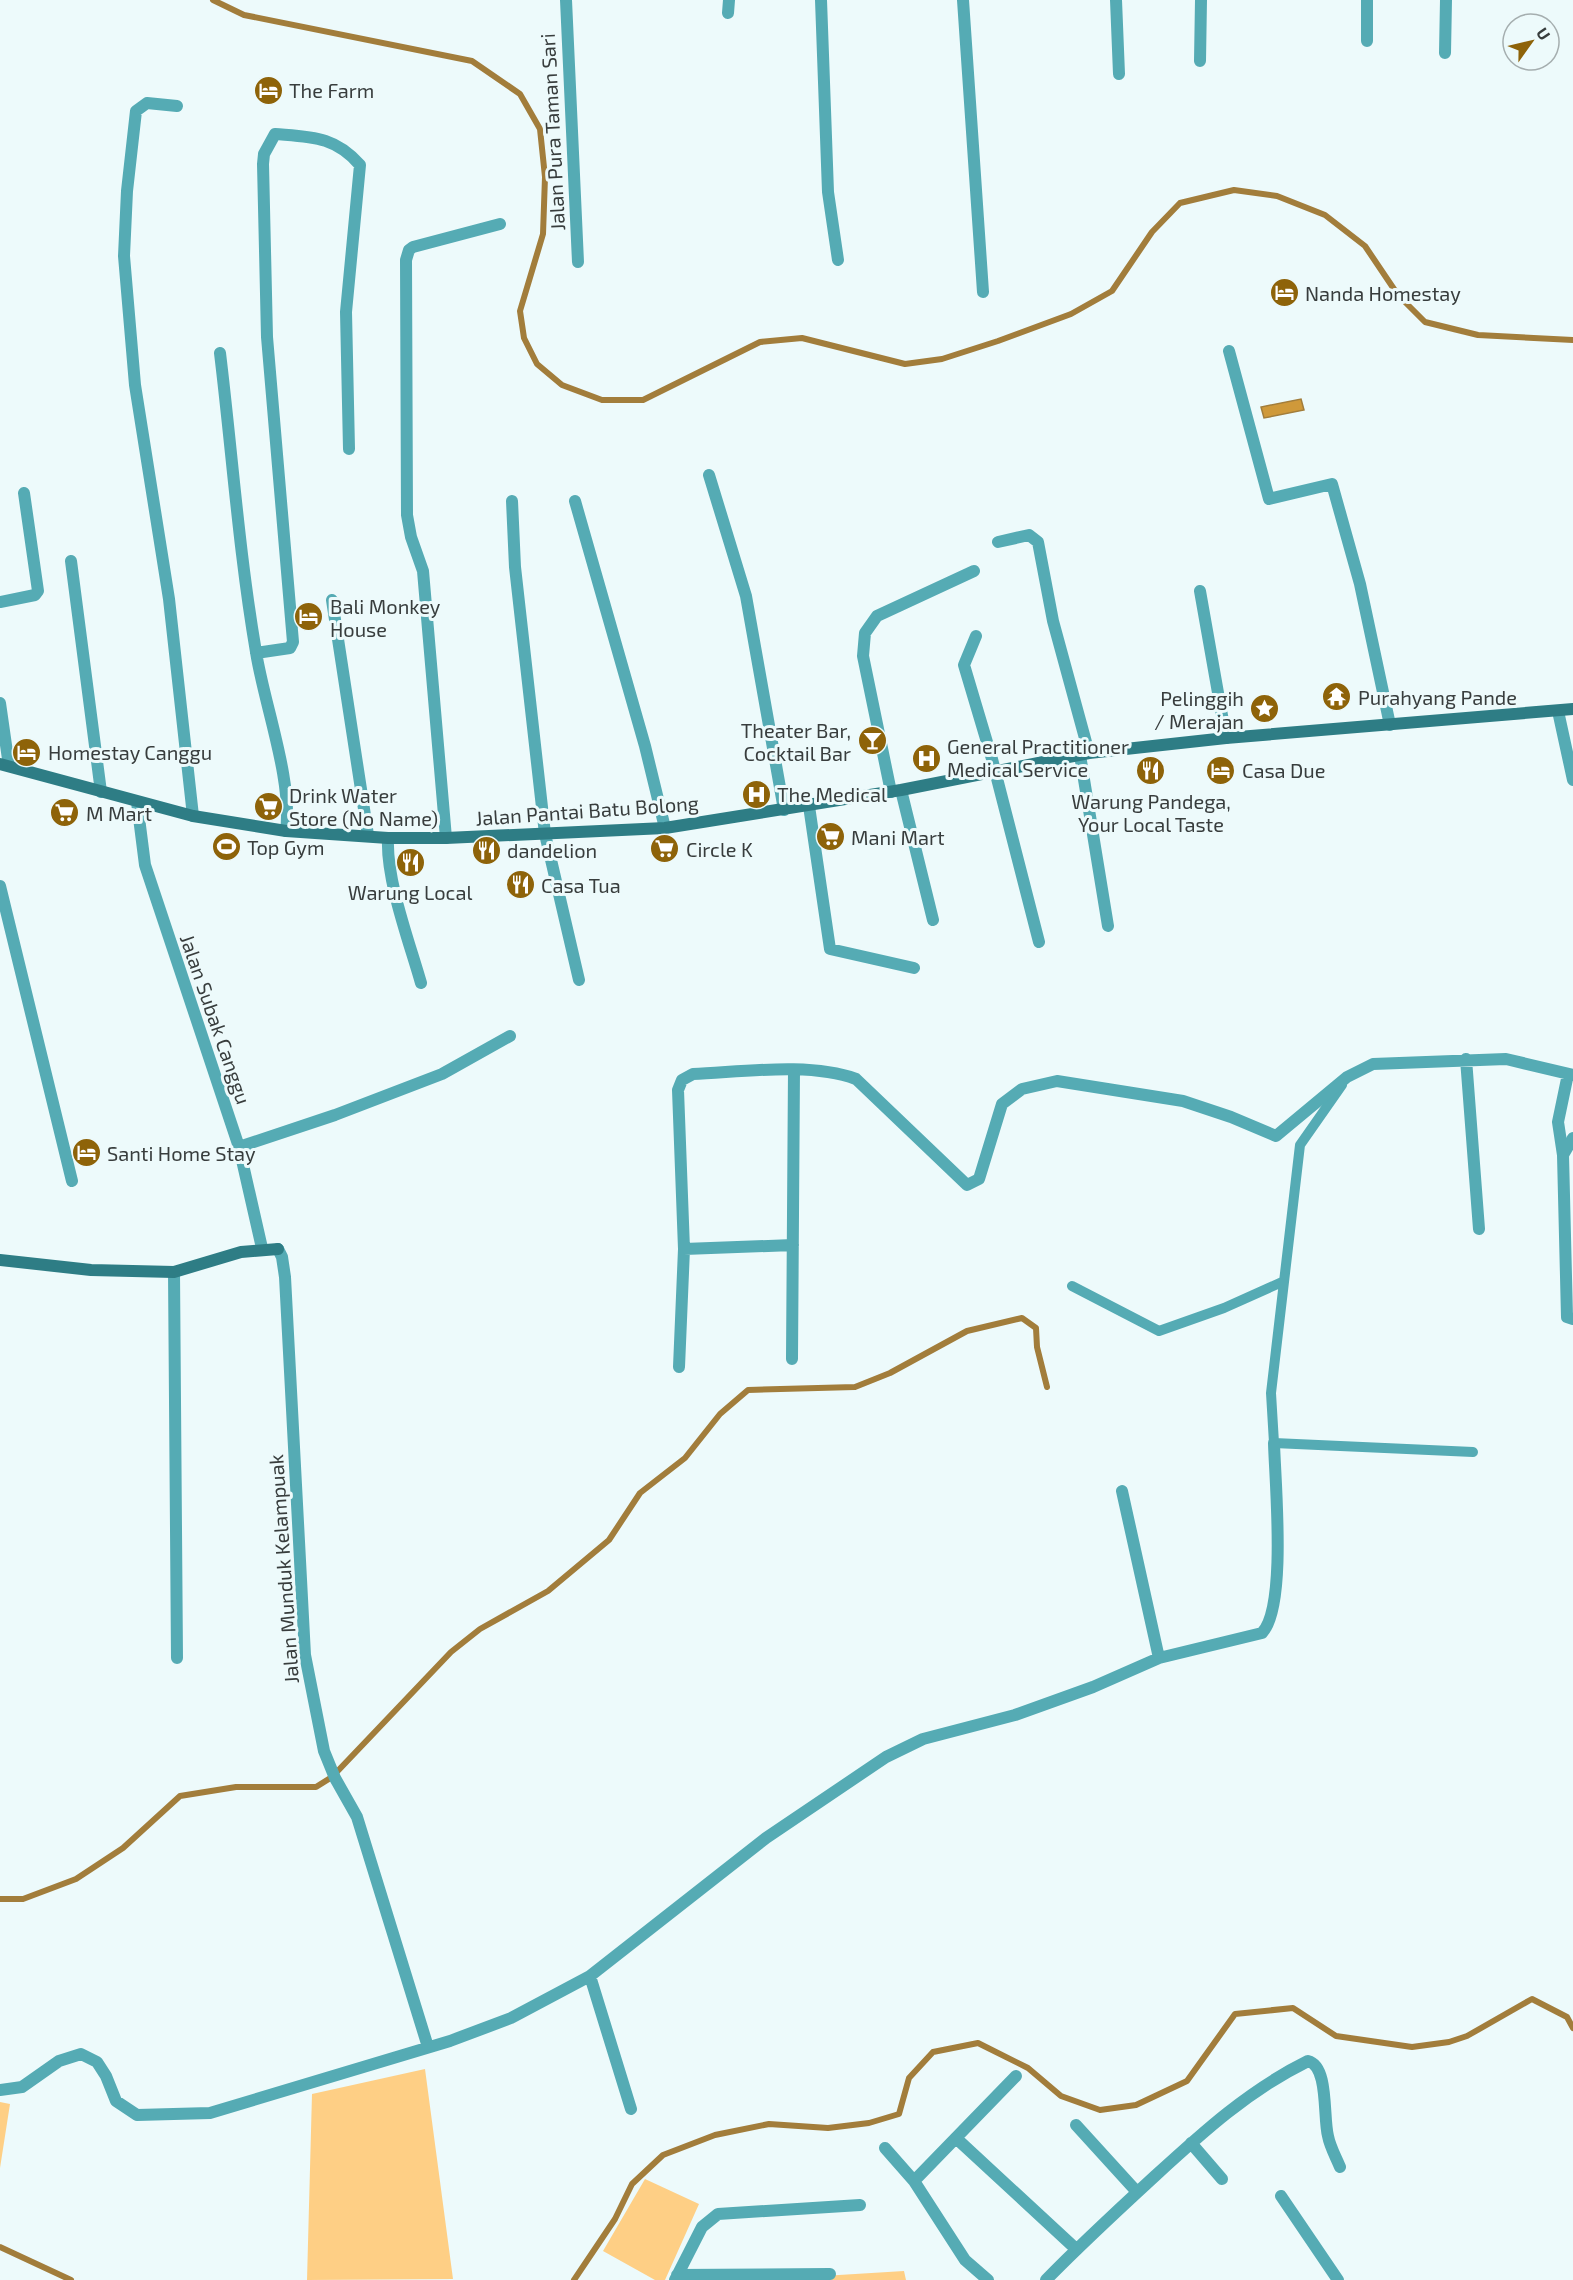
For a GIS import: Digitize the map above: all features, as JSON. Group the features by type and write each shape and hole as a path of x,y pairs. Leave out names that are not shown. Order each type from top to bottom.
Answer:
{"street":[{"name":"Jalan Pura Taman Sari","path":"566,0 578,262"},
{"path":"728,14 729,0"},
{"path":"821,0 828,192 838,260"},
{"path":"963,0 983,292"},
{"path":"1116,0 1119,74"},
{"path":"1200,61 1201,0"},
{"path":"1367,0 1367,41"},
{"path":"1445,53 1446,0"},
{"path":"177,106 147,102 136,111 127,191 124,256 135,385 169,599 193,816"},
{"path":"256,653 284,651 290,648 293,642 267,337 263,164 264,154 275,134 324,138 351,155 360,165 346,312 349,449"},
{"path":"446,838 423,571 411,537 407,515 405,260 409,250 413,247 500,224"},
{"path":"1229,351 1269,499 1332,484 1360,584 1390,724"},
{"path":"220,353 256,653 277,748 288,818 286,831"},
{"path":"709,475 746,596 784,810"},
{"path":"0,602 35,595 38,591 24,493"},
{"path":"513,501 515,567 545,834 579,980"},
{"path":"575,501 645,746 665,828"},
{"path":"998,542 1029,535 1038,542 1053,621 1084,754 1108,926"},
{"path":"72,561 101,792"},
{"path":"933,920 896,791 863,656 865,633 877,616 974,571"},
{"path":"1200,591 1226,738"},
{"path":"332,600 368,836"},
{"path":"976,636 964,665 995,770 1039,942"},
{"path":"0,703 4,765"},
{"name":"Jalan Pantai Batu Bolong","path":"4,765 193,816 286,831 388,838 446,838 665,828 896,791 1084,754 1226,738 1573,709"},
{"path":"1558,711 1573,780"},
{"name":"Jalan Subak Canggu","path":"137,802 145,865 239,1147 262,1248"},
{"path":"809,806 830,949 914,968"},
{"path":"388,838 388,850 400,909 421,983"},
{"path":"0,886 72,1181"},
{"path":"239,1147 335,1115 442,1074 510,1036"},
{"path":"1466,1059 1479,1229"},
{"path":"679,1367 684,1249 678,1090 682,1080 693,1074 794,1070 840,1073 856,1079 967,1185 979,1179 1002,1104 1022,1089 1057,1081 1183,1101 1231,1117 1276,1136 1347,1077 1373,1064 1506,1059 1570,1075 1558,1122 1568,1199 1567,1317 1573,1319"},
{"path":"792,1359 794,1070"},
{"path":"1563,1155 1573,1138"},
{"path":"684,1249 793,1245"},
{"path":"0,1260 91,1270 174,1272 262,1248"},
{"name":"Jalan Munduk Kelampuak","path":"262,1248 278,1249 282,1257 285,1277 304,1655 319,1734 335,1778 357,1817 428,2047"},
{"path":"174,1272 177,1658"},
{"path":"0,2090 22,2086 59,2061 81,2054 97,2062 116,2101 137,2115 210,2113 450,2042 511,2018 590,1976 766,1838 886,1757 923,1739 1015,1715 1093,1687 1159,1658 1262,1633 1268,1626 1277,1570 1274,1443"},
{"path":"1122,1491 1159,1658"},
{"path":"590,1976 631,2109"},
{"path":"1046,2280 1076,2249 1224,2113 1257,2090 1308,2061 1318,2067 1322,2078 1328,2137 1340,2168"},
{"path":"914,2181 1016,2076"},
{"path":"1076,2125 1137,2192"},
{"path":"957,2139 1076,2249"},
{"path":"1191,2143 1222,2179"},
{"path":"885,2148 914,2181 965,2260 988,2280"},
{"path":"1281,2196 1338,2280"},
{"path":"830,2274 676,2278 702,2227 718,2214 860,2205"}],"lane":[{"path":"1347,1077 1300,1145 1282,1282 1271,1393 1274,1443 1473,1452"},
{"path":"1072,1286 1159,1331 1224,1308 1282,1282"}],"shaded area":[{"path":"1301,399 1304,410 1264,418 1261,407"},
{"path":"425,2069 453,2279 307,2280 312,2094"},
{"path":"0,2102 10,2104 0,2168"},
{"path":"645,2179 699,2204 665,2280 655,2280 603,2251"},
{"path":"904,2271 906,2280 790,2280 790,2278"}],"waterway":[{"path":"213,0 244,15 472,61 520,94 540,129 545,177 543,234 520,311 524,338 537,364 562,385 602,400 643,400 760,342 802,338 905,364 942,359 998,341 1071,314 1112,291 1152,232 1180,203 1234,190 1277,196 1325,215 1365,246 1398,295 1425,322 1478,335 1573,340"},
{"path":"0,1899 23,1899 76,1879 123,1848 180,1796 236,1787 316,1787 332,1777 451,1652 480,1629 548,1591 609,1540 640,1493 685,1458 720,1414 748,1390 855,1387 890,1373 967,1331 1022,1318 1036,1328 1037,1347 1047,1387"},
{"path":"574,2280 615,2219 632,2184 663,2155 715,2135 769,2124 828,2128 869,2123 899,2114 909,2078 933,2052 978,2043 1028,2068 1061,2096 1100,2110 1136,2105 1187,2081 1235,2014 1293,2008 1336,2036 1412,2047 1449,2042 1467,2036 1532,1999 1567,2017 1573,2028"},
{"path":"0,2247 71,2280"}],"place":[{"name":"The Farm","path":"268,90"},
{"name":"Nanda Homestay","path":"1284,293"},
{"name":"Bali Monkey House","path":"309,617"},
{"name":"Purahyang Pande","path":"1337,697"},
{"name":"Pelinggih / Merajan","path":"1265,709"},
{"name":"Theater Bar, Cocktail Bar","path":"872,741"},
{"name":"Homestay Canggu","path":"27,752"},
{"name":"General Practitioner Medical Service","path":"926,758"},
{"name":"Warung Pandega, Your Local Taste","path":"1151,770"},
{"name":"Casa Due","path":"1221,770"},
{"name":"The Medical","path":"756,794"},
{"name":"Drink Water Store (No Name)","path":"268,806"},
{"name":"M Mart","path":"65,813"},
{"name":"Mani Mart","path":"830,837"},
{"name":"Top Gym","path":"226,847"},
{"name":"Circle K","path":"665,849"},
{"name":"dandelion","path":"486,850"},
{"name":"Warung Local","path":"410,862"},
{"name":"Casa Tua","path":"520,885"},
{"name":"Santi Home Stay","path":"86,1153"}]}
